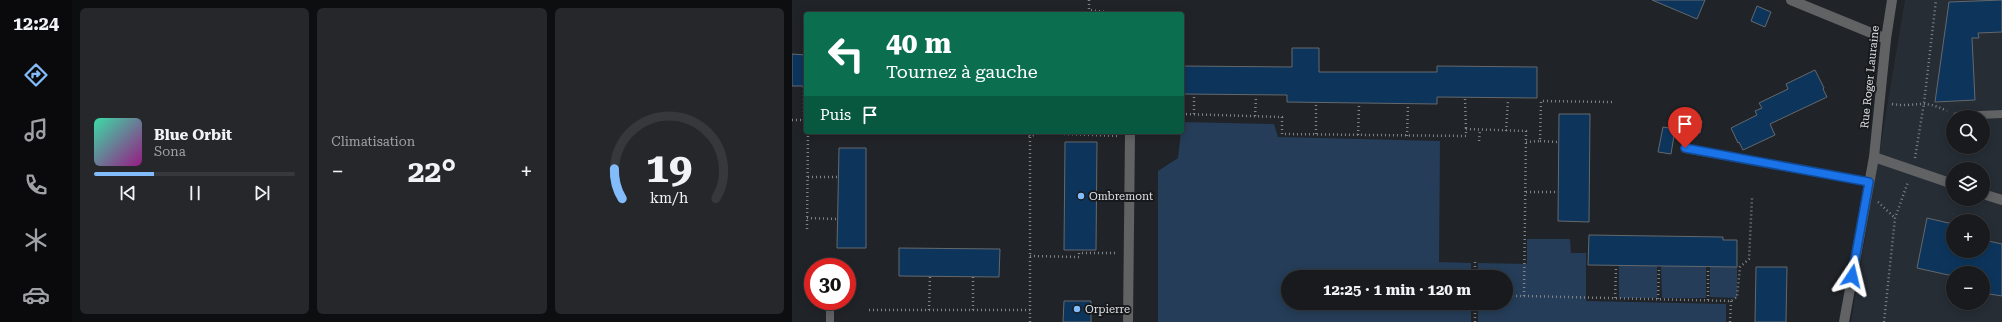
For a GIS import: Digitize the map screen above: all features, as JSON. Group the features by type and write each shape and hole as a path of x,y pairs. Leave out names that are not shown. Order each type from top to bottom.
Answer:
{"street":[{"path":"1791,0 1886,39"},
{"name":"Rue Roger Lauraine","path":"1844,322 1874,157 1886,39 1892,0"},
{"path":"1128,322 1130,134"},
{"path":"1874,157 1946,182"},
{"path":"1990,196 2002,200"}],"lane":[{"path":"1990,115 2002,114"},
{"path":"1686,140 1685,148 1869,182"},
{"path":"830,310 830,322"}],"path":[{"path":"1089,0 1089,10 1106,12"},
{"path":"1194,96 1194,114"},
{"path":"1255,116 1256,98"},
{"path":"1184,114 1282,117 1282,134 1466,136 1465,99"},
{"path":"1506,131 1508,100"},
{"path":"1540,141 1541,101 1612,102"},
{"path":"1880,102 1901,105 1924,103 1934,104 1946,110"},
{"path":"1316,105 1316,134"},
{"path":"1358,135 1359,105"},
{"path":"1407,136 1408,106"},
{"path":"792,120 804,120"},
{"path":"1466,129 1526,131 1524,296"},
{"path":"1479,141 1480,130"},
{"path":"807,229 808,134"},
{"path":"1028,134 1030,138 1030,322"},
{"path":"1030,138 1036,134"},
{"path":"1526,142 1558,142"},
{"path":"808,177 838,177"},
{"path":"1526,192 1557,192"},
{"path":"1866,197 1878,202 1895,218"},
{"path":"1513,296 1731,301 1738,297 1740,267 1749,259 1752,198"},
{"path":"807,218 838,218"},
{"path":"1030,256 1079,257 1079,252 1129,253"},
{"path":"1475,262 1475,270"},
{"path":"1615,298 1616,268"},
{"path":"1658,268 1658,299"},
{"path":"1708,270 1708,300"},
{"path":"929,310 930,276"},
{"path":"973,277 973,310"},
{"path":"1730,322 1731,301"},
{"path":"869,310 1030,310"},
{"path":"1475,310 1475,322"}],"shaded area":[{"path":"1905,0 2002,0 2002,322 1851,322"},
{"path":"1184,122 1274,124 1278,137 1440,141 1439,262 1471,263 1471,270 1281,270 1281,310 1471,310 1471,322 1158,322 1158,171 1178,158 1181,134 1184,134"},
{"path":"1527,239 1570,239 1571,253 1586,253 1586,301 1726,304 1726,322 1478,322 1478,310 1513,310 1513,270 1478,270 1478,263 1527,264"},
{"path":"1619,265 1657,266 1657,298 1619,298"},
{"path":"1661,266 1706,266 1706,298 1662,298"},
{"path":"1710,266 1737,266 1737,298 1710,297"}],"building":[{"path":"1652,0 1705,0 1697,19"},
{"path":"2002,0 2002,32 1978,33 1979,38 1972,38 1975,100 1935,102 1949,2"},
{"path":"1757,6 1771,12 1765,27 1751,21"},
{"path":"1292,48 1319,48 1319,72 1437,72 1437,66 1537,67 1537,98 1437,97 1437,104 1287,102 1287,95 1184,94 1184,66 1292,67"},
{"path":"792,54 804,55 804,86 792,86"},
{"path":"1815,70 1827,97 1770,124 1775,135 1743,150 1731,128 1757,115 1755,111 1762,108 1759,103 1788,89 1786,84"},
{"path":"1559,114 1590,114 1589,222 1558,221"},
{"path":"1678,117 1702,121 1700,133 1675,129"},
{"path":"1663,127 1675,129 1671,154 1658,152"},
{"name":"Ombremont","path":"1065,142 1097,142 1096,250 1064,250"},
{"path":"839,148 866,148 866,248 837,248"},
{"path":"1927,218 1946,222 1946,258 1990,258 1990,241 2002,244 2002,296 1990,294 1990,266 1946,266 1946,274 1917,268"},
{"path":"1589,235 1723,237 1723,240 1737,240 1737,267 1588,265"},
{"path":"899,248 1000,249 999,277 899,276"},
{"path":"1756,267 1787,267 1786,322 1755,322"},
{"name":"Orpierre","path":"1064,301 1091,301 1091,322 1063,322"}],"place":[{"name":"Ombremont","path":"1081,196"},
{"name":"Orpierre","path":"1077,309"}],"route":[{"path":"1685,148 1869,182 1852,276"}]}
